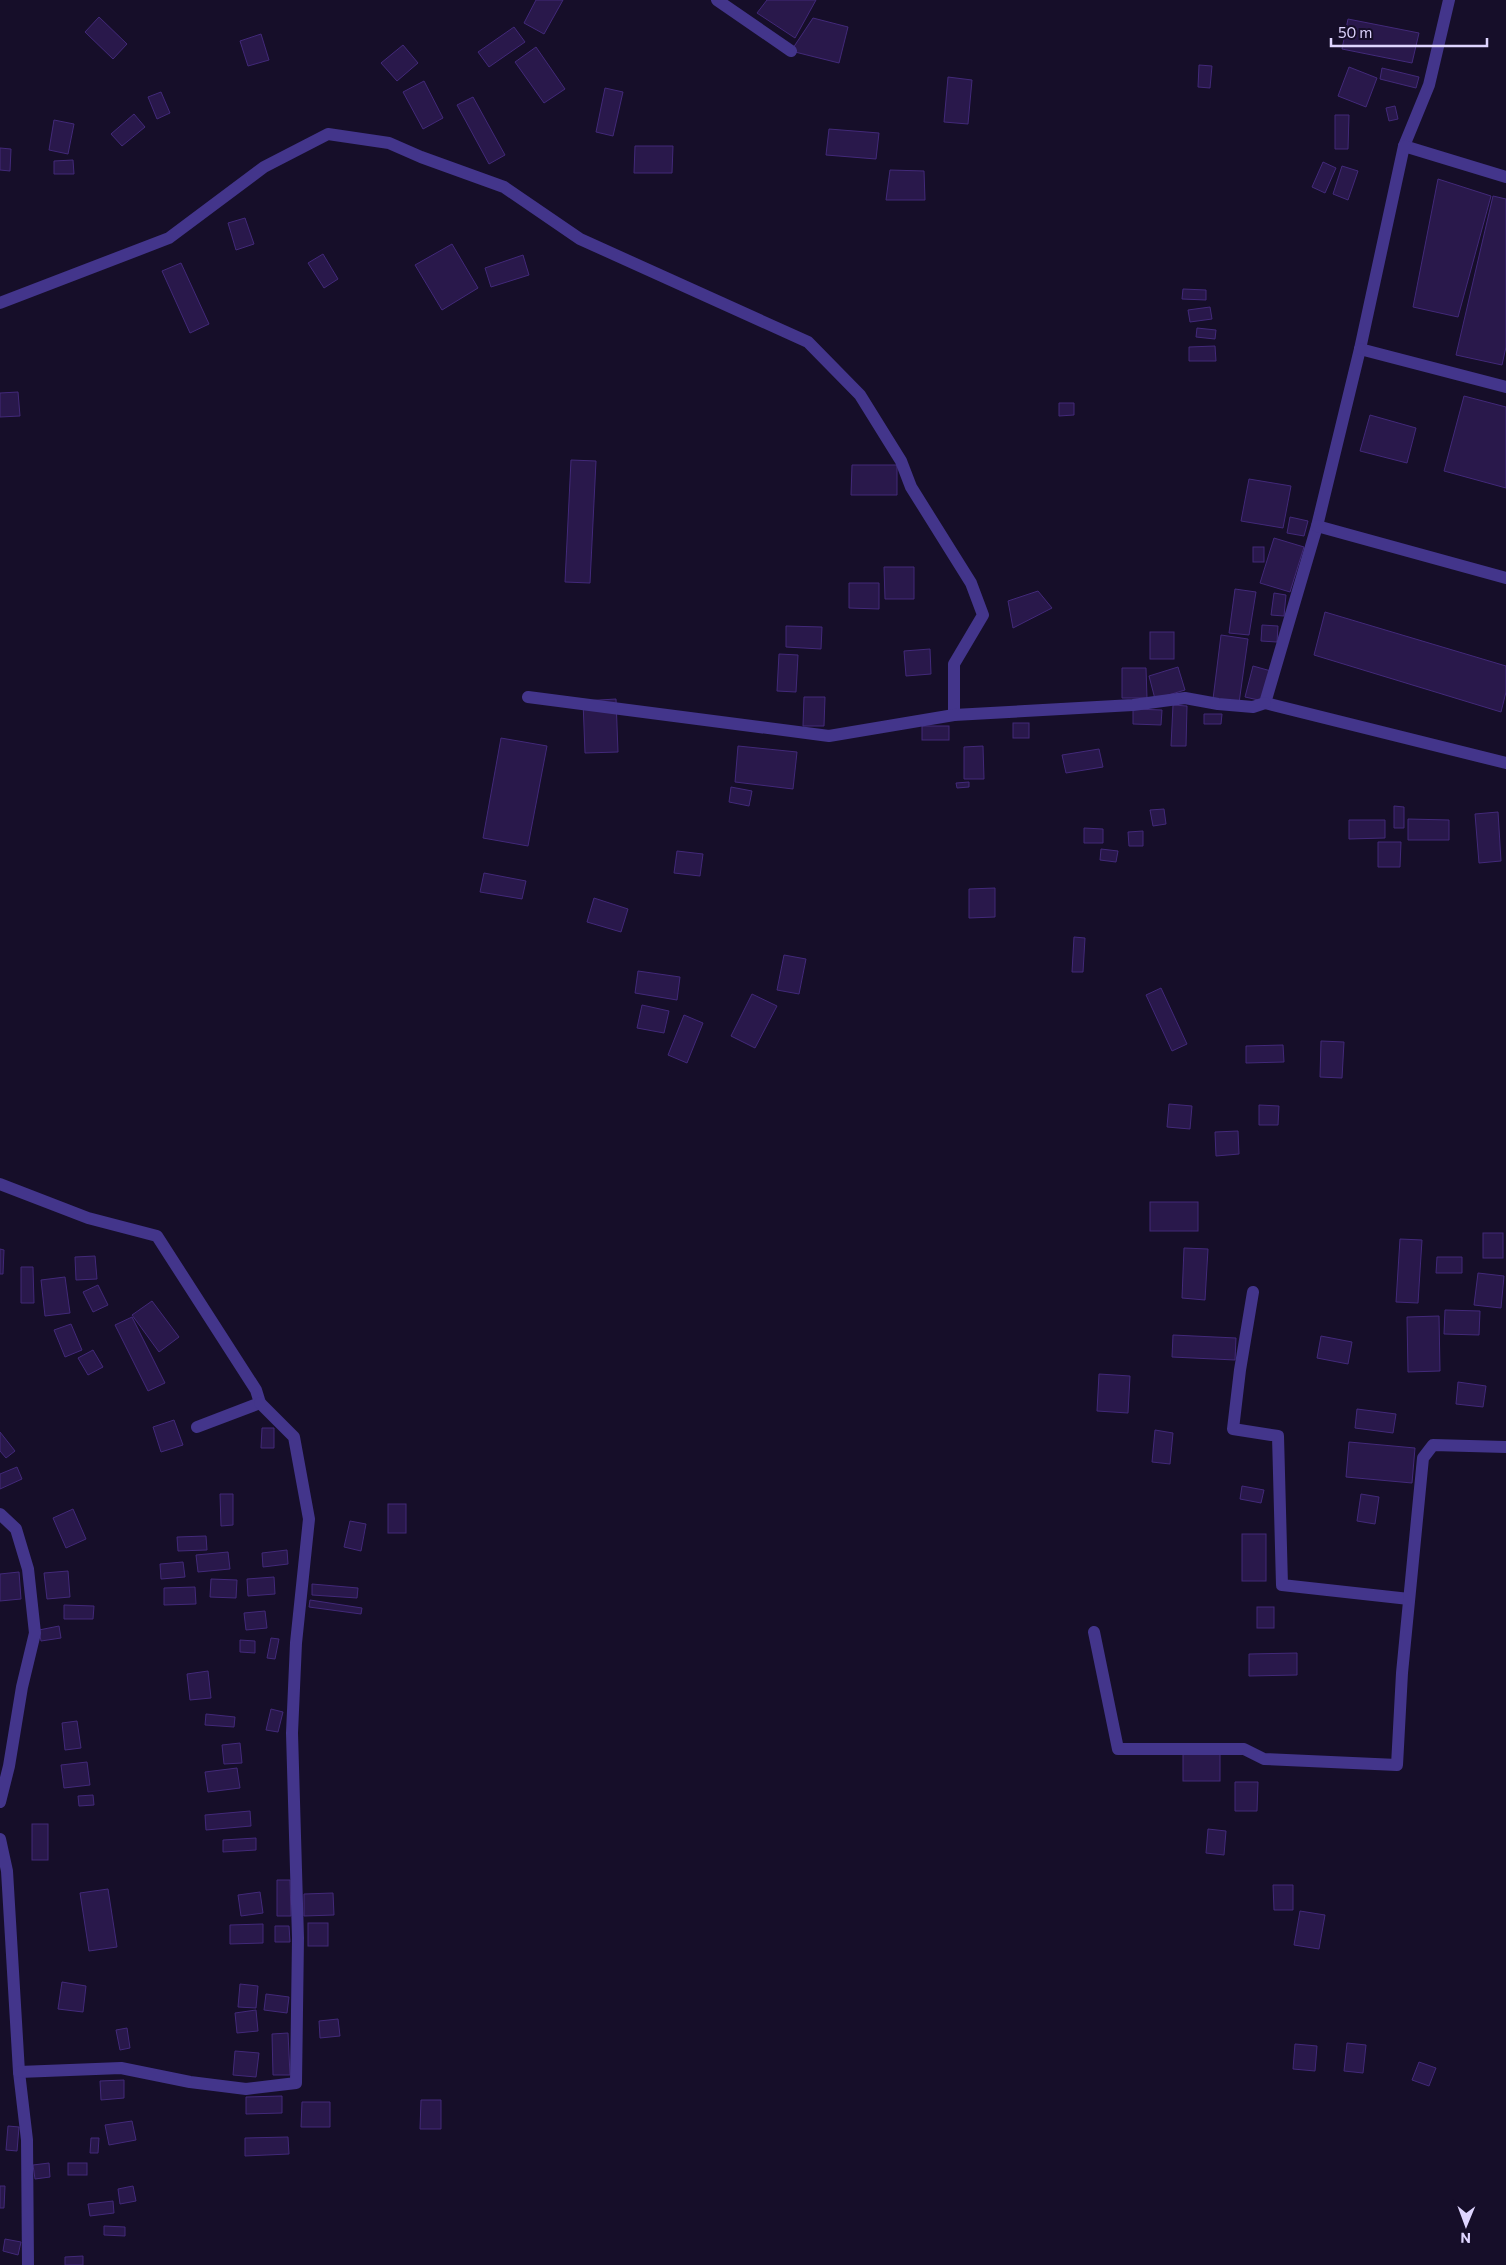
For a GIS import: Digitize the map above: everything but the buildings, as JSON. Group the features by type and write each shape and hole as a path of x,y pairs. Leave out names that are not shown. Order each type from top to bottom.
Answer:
{"street":[{"path":"717,0 791,51"},
{"path":"1265,704 1317,526 1360,349 1404,146 1429,85 1449,0"},
{"path":"0,303 169,238 264,167 328,134 389,143 421,157 504,186 580,239 808,342 860,395 900,461 911,487 971,583 983,614 954,664 954,715"},
{"path":"1404,146 1506,178"},
{"path":"1360,349 1506,387"},
{"path":"1317,526 1506,578"},
{"path":"528,697 829,736 954,715 1133,705 1185,698 1218,704 1253,707 1265,704 1506,763"},
{"path":"0,1184 88,1218 156,1236 256,1390 260,1403 294,1437 308,1519 296,1643 292,1733 298,1938 296,2084 246,2089 190,2082 121,2068 19,2072"},
{"path":"1252,1292 1233,1429 1278,1436 1282,1584 1409,1599"},
{"path":"197,1427 260,1403"},
{"path":"1094,1632 1118,1749 1244,1749 1264,1759 1397,1765 1402,1673 1423,1458 1433,1445 1506,1447"},
{"path":"0,1514 16,1528 28,1568 35,1633 22,1687 9,1766 0,1802"},
{"path":"0,1839 7,1871 19,2072 27,2140 28,2265"}]}
